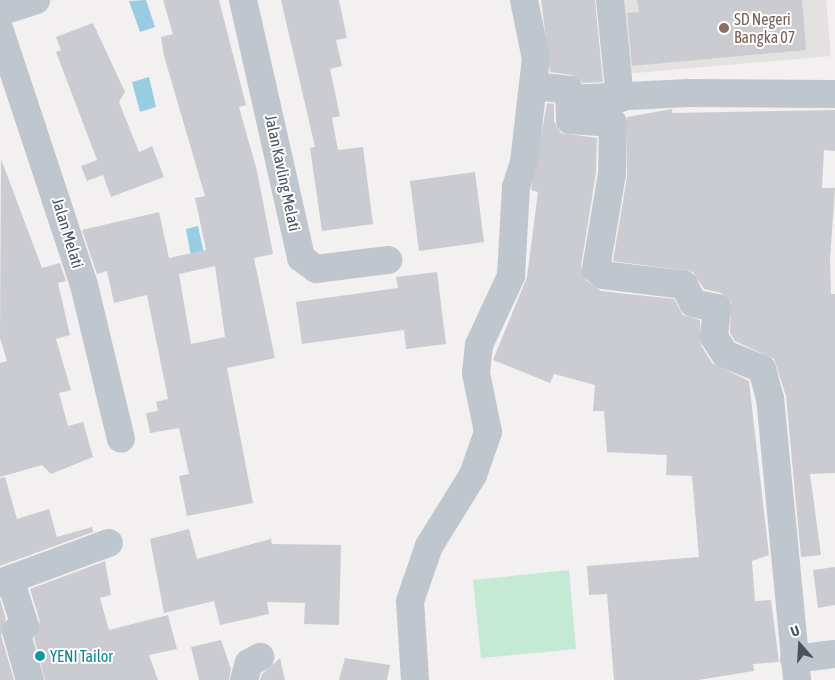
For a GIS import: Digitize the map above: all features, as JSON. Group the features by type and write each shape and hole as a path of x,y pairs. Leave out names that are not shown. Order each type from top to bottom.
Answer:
{"street":[{"path":"0,12 36,0"},
{"name":"Jalan Kavling Melati","path":"243,0 301,258 316,269 388,260"},
{"path":"415,680 410,601 429,546 473,475 488,432 476,373 479,345 511,276 516,188 524,162 534,86 534,33 524,0"},
{"path":"610,0 620,98"},
{"name":"Jalan Melati","path":"0,31 84,285 121,439"},
{"path":"534,86 565,88 570,99 570,120 614,123 612,174 596,269 604,275 684,285 693,303 717,308 714,337 725,354 762,369 770,398 795,670 835,654"},
{"path":"570,99 620,98 688,93 835,94"},
{"path":"30,680 16,631 25,626 5,581 109,543"},
{"path":"244,680 249,663 260,657"}],"shaded area":[{"name":"SD Negeri Bangka 07","path":"617,0 826,0 831,56 624,74"}],"green space":[{"path":"569,570 576,649 481,658 473,580"}],"water":[{"path":"146,0 155,27 140,32 129,1"},
{"path":"149,77 156,107 140,112 132,82"},
{"path":"198,226 206,263 193,267 186,229"}],"building":[{"path":"163,0 219,0 246,105 239,107 257,171 273,254 254,258 275,358 227,368 253,503 187,516 179,476 189,474 179,428 150,433 146,413 158,411 156,402 168,399 147,295 114,303 107,271 97,274 82,230 159,212 169,258 206,250 195,198 205,196 164,56 161,37 173,34","holes":["215,266 225,337 191,344 179,274"]},
{"path":"281,0 339,0 347,38 336,40 342,66 330,69 340,116 332,118 338,150 363,147 373,224 322,231 310,148 315,147"},
{"path":"541,0 595,0 603,82 583,83 571,75 550,72"},
{"name":"SD Negeri Bangka 07","path":"637,0 802,0 806,50 632,66 627,13 639,12"},
{"path":"93,23 125,92 119,102 139,152 152,146 164,177 111,197 103,175 87,181 81,166 97,160 56,52 61,50 56,37"},
{"path":"547,103 554,104 554,121 561,133 597,138 596,173 581,266 586,280 601,291 674,299 683,315 700,320 701,345 712,363 749,381 769,555 752,561 755,601 771,600 779,662 753,664 754,671 698,680 614,680 607,594 589,595 587,566 699,557 692,476 666,475 667,455 607,452 604,411 593,411 595,385 554,374 550,383 493,360 527,277 538,192 531,190"},
{"path":"672,109 672,113 835,110 835,151 824,150 822,188 835,188 830,260 831,294 835,294 835,473 810,474 821,555 801,557 786,396 774,359 735,341 730,333 731,302 721,293 704,289 693,272 613,261 627,177 627,117"},
{"path":"1,159 42,268 60,263 66,281 58,283 70,335 56,339 71,390 59,393 68,426 83,422 93,457 51,474 42,465 0,477 0,363 7,361 0,338"},
{"path":"475,172 484,242 419,251 410,181"},
{"path":"437,272 446,344 406,349 404,330 302,344 296,302 398,288 396,277"},
{"path":"5,477 17,519 49,509 57,537 92,527 93,532 0,566 0,478"},
{"path":"189,529 197,559 271,539 272,544 341,545 339,625 304,624 305,603 267,602 269,614 220,625 214,601 164,613 150,539"},
{"path":"105,561 111,595 100,598 109,630 168,615 177,649 149,655 158,680 45,680 34,638 40,622 30,589"},
{"path":"835,567 835,605 818,608 813,570"},
{"path":"0,599 6,619 1,635 14,680 0,680"},
{"path":"221,640 231,669 229,680 199,680 191,647"},
{"path":"280,658 285,680 260,680 262,674"},
{"path":"345,658 390,665 387,680 339,680"}],"place":[{"name":"SD Negeri Bangka 07","path":"724,28"},
{"name":"YENI Tailor","path":"40,656"}]}
